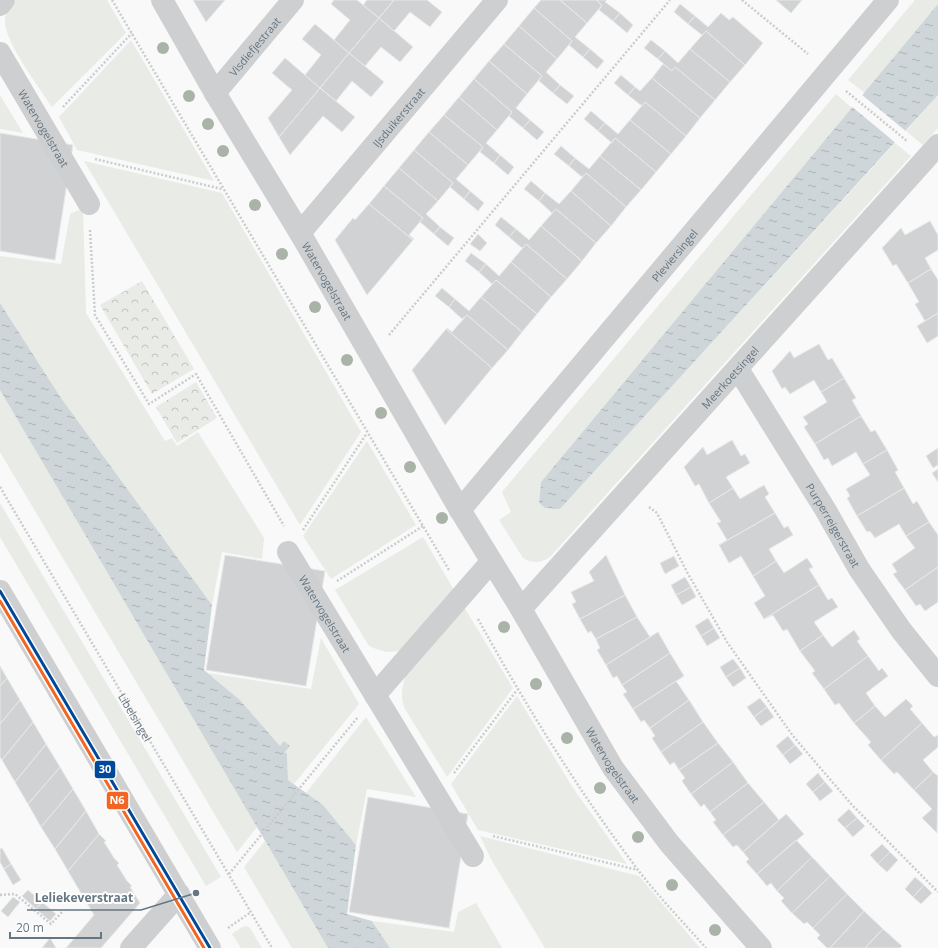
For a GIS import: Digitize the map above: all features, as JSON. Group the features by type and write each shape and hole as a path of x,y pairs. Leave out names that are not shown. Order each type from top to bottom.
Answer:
{"street":[{"path":"0,5 4,0"},
{"name":"Watervogelstraat","path":"162,0 215,93 300,233 460,510 521,609 613,768 669,843 761,948"},
{"name":"Visdiefjestraat","path":"215,93 293,0"},
{"name":"IJsduikerstraat","path":"300,233 497,0"},
{"name":"Pleviersingel","path":"460,510 888,0"},
{"name":"Watervogelstraat","path":"0,53 89,204"},
{"name":"Meerkoetsingel","path":"521,609 938,145"},
{"name":"Purperreigerstraat","path":"738,369 825,509 859,569 901,630 938,676"},
{"name":"Watervogelstraat","path":"288,552 473,856"},
{"path":"376,695 491,562"},
{"path":"0,591 179,894 206,946"},
{"path":"131,948 179,894"}],"path":[{"path":"112,0 464,594 517,690 576,784 639,870 706,948"},
{"path":"388,337 670,0"},
{"path":"742,0 828,71"},
{"path":"44,128 132,33"},
{"path":"846,90 905,140"},
{"path":"57,150 223,189"},
{"path":"89,204 95,315 149,404 196,374 284,526 288,552"},
{"path":"288,552 367,432"},
{"name":"Libelsingel","path":"0,487 272,948"},
{"path":"627,490 657,513 687,572 727,642 793,736 852,806 938,892"},
{"path":"315,596 423,526"},
{"path":"437,796 517,690"},
{"path":"229,874 376,695"},
{"path":"456,828 639,870"},
{"path":"0,895 15,894 51,924 63,911"}],"green space":[{"path":"16,0 107,0 126,33 52,107 16,52 6,30 5,21 7,12"},
{"path":"915,0 938,0 938,4 865,93 848,80"},
{"path":"131,40 214,181 77,150 59,117"},
{"path":"836,94 852,108 541,482 539,503 545,508 560,509 895,143 911,156 550,557 543,561 536,562 523,558 499,520 511,512 502,492"},
{"path":"0,95 23,133 0,129"},
{"path":"938,95 938,128 923,145 906,131"},
{"path":"84,161 222,193 361,432 300,525"},
{"path":"83,208 86,313 165,441 172,438 177,446 198,432 264,538 262,559 222,552 212,605 61,398 0,303 0,256 61,264 70,214"},
{"path":"142,281 194,369 152,394 100,305"},
{"path":"196,382 217,418 177,443 156,407"},
{"path":"0,390 257,827 237,852 0,452"},
{"path":"367,441 416,525 331,579 303,536"},
{"path":"0,503 221,877 206,886 0,537"},
{"path":"423,537 454,590 401,650 392,652 369,646 335,590"},
{"path":"464,607 513,688 447,777 405,709 402,700 402,689 405,676"},
{"path":"321,638 359,704 294,784 288,780 287,754 285,752 290,746 286,743 280,746 240,700 208,673 311,689"},
{"path":"517,696 573,788 627,864 478,830 451,784"},
{"path":"366,717 416,797 367,789 356,845 323,805 306,793"},
{"path":"480,836 639,876 700,948 545,948 492,861"},
{"path":"265,841 328,948 292,948 244,867"},
{"path":"476,903 502,948 390,948 372,921 454,932 458,912"},
{"path":"247,926 250,928 262,948 241,948 232,934 242,927"}],"water":[{"path":"938,4 938,95 560,509 545,508 539,503 541,482"},
{"path":"0,303 61,398 212,605 204,670 240,700 280,746 284,741 290,746 285,752 287,754 288,780 323,805 356,845 347,914 372,921 390,948 328,948 0,390"}],"pier":[{"path":"861,94 908,133 897,144 851,106"}],"building":[{"path":"193,0 225,0 206,22"},
{"path":"334,0 357,0 379,18 349,53 334,40 350,20 331,4"},
{"path":"367,0 394,0 379,18 363,5"},
{"path":"394,0 427,0 442,12 430,27 410,12 394,31 379,18"},
{"path":"541,0 560,0 587,23 575,37 590,49 583,57 569,45 572,41 534,8"},
{"path":"560,0 596,0 602,5 587,23"},
{"path":"596,0 607,0 605,2 620,13 613,21 599,10 602,5"},
{"path":"776,0 802,0 791,13"},
{"path":"680,4 695,16 688,24 674,12"},
{"path":"534,8 572,41 557,59 519,26"},
{"path":"620,13 633,25 627,33 613,21"},
{"path":"721,13 729,20 733,17 763,43 745,65 706,31 702,35 688,24 695,16 708,27"},
{"path":"379,18 413,47 400,62 381,47 365,66 349,53"},
{"path":"315,24 349,53 320,88 305,75 321,55 302,39"},
{"path":"519,26 557,59 546,72 560,85 553,93 539,81 542,76 504,44"},
{"path":"706,31 745,65 730,82 690,49"},
{"path":"651,40 665,51 658,59 644,48"},
{"path":"504,44 542,76 527,94 489,61"},
{"path":"590,49 604,61 597,69 583,57"},
{"path":"690,49 730,82 715,100 675,67 672,71 658,59 665,51 678,63"},
{"path":"349,53 384,82 371,97 352,81 336,101 320,88"},
{"path":"285,58 320,88 279,137 268,118 292,90 272,73"},
{"path":"489,61 527,94 516,108 530,120 523,128 509,116 512,112 474,79"},
{"path":"663,64 672,71 675,67 715,100 700,118 652,78"},
{"path":"621,75 635,87 628,95 614,83"},
{"path":"652,78 700,118 686,136 645,102 642,106 628,95 635,87 640,91"},
{"path":"474,79 512,112 497,130 459,97"},
{"path":"560,85 574,96 567,104 553,93"},
{"path":"320,88 355,117 342,132 323,116 290,155 279,137"},
{"path":"459,97 497,130 486,143 500,155 494,163 480,152 483,147 444,115"},
{"path":"645,102 686,136 671,154 630,120"},
{"path":"591,111 605,123 598,131 584,119"},
{"path":"444,115 483,147 468,165 429,132"},
{"path":"530,120 544,132 537,140 523,128"},
{"path":"630,120 671,154 656,172 615,138 612,143 598,131 605,123 618,134"},
{"path":"429,132 468,165 456,179 470,191 464,199 450,187 453,183 414,150"},
{"path":"0,133 73,145 55,260 0,251"},
{"path":"615,138 656,172 641,190 600,156"},
{"path":"561,146 575,158 569,166 554,154"},
{"path":"414,150 453,183 438,201 399,168"},
{"path":"500,155 514,167 508,175 494,163"},
{"path":"600,156 641,190 626,207 586,173 582,177 569,166 575,158 589,169"},
{"path":"399,168 438,201 426,214 440,227 434,234 420,222 423,218 384,186"},
{"path":"586,173 626,207 611,226 571,191"},
{"path":"531,181 545,193 539,201 524,189"},
{"path":"384,186 423,218 409,235 414,239 413,240 369,204"},
{"path":"470,191 484,203 478,211 464,199"},
{"path":"571,191 611,226 596,243 556,209 552,213 539,201 545,193 559,204"},
{"path":"369,204 413,240 367,295 335,240 353,218 355,220"},
{"path":"556,209 596,243 582,261 541,226"},
{"path":"501,217 516,229 509,237 495,225"},
{"path":"930,221 938,235 938,250 925,258 931,269 908,283 896,264 893,266 882,248 901,228 905,235"},
{"path":"541,226 582,261 567,279 526,244 522,248 509,237 516,229 529,240"},
{"path":"440,227 454,238 448,246 434,234"},
{"path":"478,234 487,243 480,251 470,244"},
{"path":"526,244 567,279 551,297 511,262"},
{"path":"471,253 486,264 479,272 465,261"},
{"path":"511,262 551,297 537,314 496,280 492,284 479,272 486,264 499,276"},
{"path":"931,269 938,280 938,313 925,321 915,304 919,302 908,283"},
{"path":"496,280 537,314 522,332 481,297"},
{"path":"442,288 455,299 449,307 435,296"},
{"path":"481,297 522,332 508,350 467,315 462,319 449,307 455,299 469,311"},
{"path":"938,313 938,336 927,343 917,326"},
{"path":"467,315 508,350 492,368 446,329 447,328 452,332"},
{"path":"446,329 492,368 445,425 412,370"},
{"path":"819,344 828,360 832,358 844,378 821,392 814,380 790,394 785,387 782,389 772,371 790,351 794,358"},
{"path":"844,378 856,398 852,400 861,416 815,444 804,427 808,424 803,417 827,402 821,392"},
{"path":"861,416 871,432 875,430 887,450 863,464 856,452 832,466 828,458 824,460 815,444"},
{"path":"732,440 741,456 745,454 750,463 726,477 733,488 709,503 699,484 695,486 684,467 703,447 707,455"},
{"path":"938,448 938,465 933,468 926,456"},
{"path":"887,450 898,470 895,472 904,488 857,516 847,498 850,496 846,489 870,475 863,464"},
{"path":"938,469 938,482 932,473"},
{"path":"764,485 769,494 765,497 775,513 719,545 727,540 717,523 721,522 709,503 733,488 740,499"},
{"path":"904,488 913,504 917,501 929,522 906,536 899,524 875,538 870,531 867,532 857,516"},
{"path":"775,513 784,528 788,526 793,535 769,549 776,561 753,576 741,556 729,563 719,545"},
{"path":"929,522 938,535 938,567 905,590 893,574 897,572 892,564 915,548 906,536"},
{"path":"225,555 325,571 306,686 206,670"},
{"path":"606,555 625,595 580,619 572,604 576,602 571,592 594,581 589,572"},
{"path":"674,556 679,566 665,574 660,563"},
{"path":"807,558 813,567 809,569 819,585 764,619 754,603 765,596 753,576 776,561 784,573"},
{"path":"938,567 938,602 925,611 920,604 916,606 905,590"},
{"path":"685,577 691,587 676,595 671,585"},
{"path":"819,585 828,600 832,598 838,607 814,622 823,635 800,651 787,629 783,631 773,615 764,619"},
{"path":"691,587 696,597 682,605 676,595"},
{"path":"625,595 637,617 596,639 591,631 588,633 580,619"},
{"path":"637,617 650,637 606,665 597,650 600,648 596,639"},
{"path":"708,618 714,628 701,636 695,626"},
{"path":"714,628 720,638 707,646 701,636"},
{"path":"854,630 860,639 857,641 868,656 824,689 812,673 815,671 800,651 823,635 832,647"},
{"path":"658,632 670,653 622,685 617,676 613,678 606,665"},
{"path":"670,653 684,676 633,709 623,694 627,692 622,685"},
{"path":"868,656 879,671 882,668 888,676 866,693 875,706 854,723 839,703 835,705 824,689"},
{"path":"733,659 740,668 726,677 720,667"},
{"path":"0,666 7,678 0,686"},
{"path":"740,668 746,678 733,687 726,677"},
{"path":"7,678 20,700 0,724 0,686"},
{"path":"676,681 689,700 650,728 644,720 641,722 633,709"},
{"path":"760,698 767,707 754,717 747,707"},
{"path":"906,699 913,706 910,709 922,723 881,760 868,745 871,742 854,723 875,706 885,717"},
{"path":"20,700 33,722 2,760 0,757 0,724"},
{"path":"689,700 703,722 661,752 652,738 655,736 650,728"},
{"path":"767,707 774,717 761,726 754,717"},
{"path":"33,722 46,744 15,782 2,760"},
{"path":"703,722 718,743 679,770 674,762 670,765 661,752"},
{"path":"922,723 934,737 938,735 938,747 923,760 933,772 914,790 897,772 894,774 881,760"},
{"path":"788,736 795,745 783,755 776,746"},
{"path":"718,743 733,762 691,794 682,781 685,778 679,770"},
{"path":"46,744 60,767 28,804 15,782"},
{"path":"795,745 803,754 790,764 783,755"},
{"path":"733,762 748,783 710,812 704,804 701,807 691,794"},
{"path":"60,767 73,789 41,827 28,804"},
{"path":"933,772 938,776 937,833 922,818 932,809 914,790"},
{"path":"818,773 825,782 813,792 806,784"},
{"path":"825,782 833,791 820,801 813,792"},
{"path":"748,783 764,802 723,835 713,822 716,820 710,812"},
{"path":"73,789 86,811 55,849 41,827"},
{"path":"368,797 468,814 449,928 349,912"},
{"path":"764,802 779,820 743,852 737,845 733,847 723,835"},
{"path":"849,809 857,818 845,828 837,820"},
{"path":"86,811 99,834 68,871 55,849"},
{"path":"786,814 804,834 757,874 746,862 749,859 743,852"},
{"path":"857,818 865,826 853,837 845,828"},
{"path":"99,834 106,841 104,842 119,863 117,865 132,886 130,887 140,903 101,948 66,948 94,915 68,871"},
{"path":"796,840 812,857 777,891 771,883 767,886 757,874"},
{"path":"882,844 890,852 878,864 870,855"},
{"path":"2,848 11,864 4,869 0,862 0,849"},
{"path":"890,852 898,860 887,872 878,864"},
{"path":"812,857 830,876 792,913 781,901 784,898 777,891"},
{"path":"11,864 21,880 13,885 4,869"},
{"path":"830,876 847,894 813,928 807,922 804,924 792,913"},
{"path":"915,877 924,885 913,897 905,889"},
{"path":"924,885 932,893 921,904 913,897"},
{"path":"28,890 42,902 36,909 22,896"},
{"path":"847,894 864,911 830,948 827,948 817,938 820,935 813,928"},
{"path":"13,897 20,902 8,917 1,911"},
{"path":"42,902 56,914 50,921 36,909"},
{"path":"864,911 883,929 865,948 830,948"},
{"path":"883,929 902,946 900,948 865,948"},
{"path":"50,938 56,948 42,948"}],"transit line":[{"name":"30","path":"0,591 210,948"},
{"name":"N6","path":"0,601 204,948"}],"place":[{"name":"Leliekeverstraat","path":"196,893"}]}
